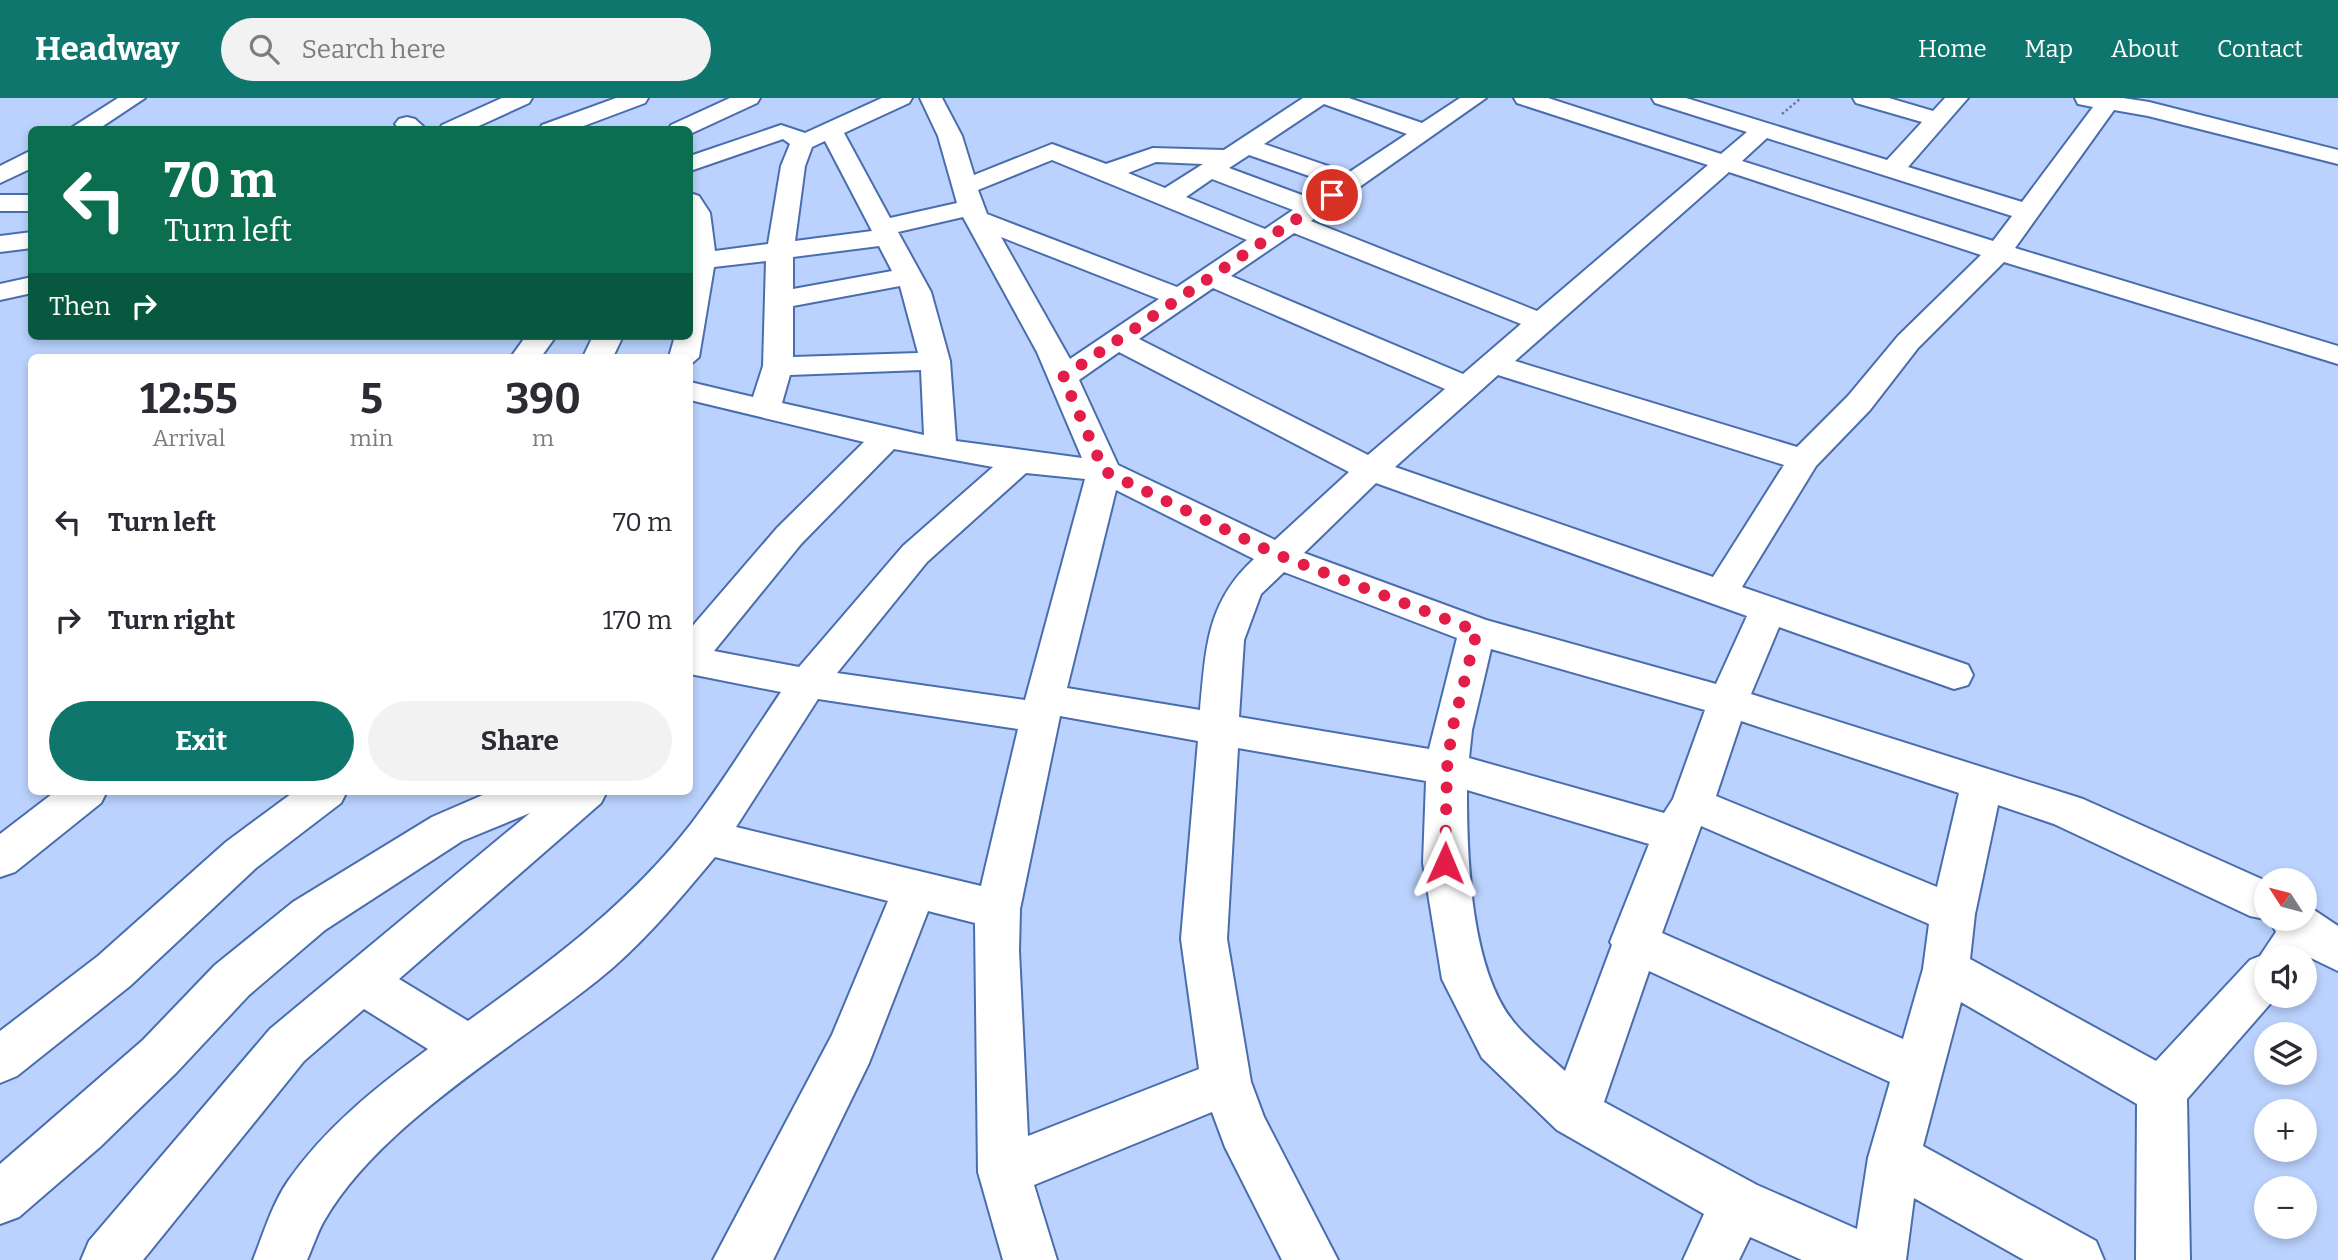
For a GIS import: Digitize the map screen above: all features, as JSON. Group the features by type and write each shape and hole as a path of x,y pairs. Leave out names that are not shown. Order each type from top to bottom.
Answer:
{"street":[{"path":"86,126 134,98"},
{"path":"459,126 521,98"},
{"path":"556,105 584,124 638,98"},
{"path":"688,126 749,98"},
{"path":"765,408 778,366 780,252 793,166 802,143 836,121 901,98"},
{"path":"931,98 950,136 972,205 1063,377 1104,471 1042,708 998,909 996,951 1004,1172 1030,1260"},
{"path":"1168,198 1318,98"},
{"path":"1327,98 1425,132"},
{"path":"1063,377 1475,98"},
{"path":"1525,98 1999,252 2338,355"},
{"path":"1663,98 2027,212"},
{"path":"1864,98 1937,118"},
{"path":"1891,171 1957,98"},
{"path":"2080,98 2165,104 2338,148"},
{"path":"2111,100 2338,158"},
{"path":"1720,594 1803,460 1859,403 1908,342 1999,252 2111,100"},
{"path":"836,121 885,232 917,292 935,361 941,448"},
{"path":"1311,1260 1243,1129 1226,1082 1204,939 1221,730 1224,640 1245,588 1278,555 1371,470 1544,323 1763,130"},
{"path":"693,163 780,132 793,134 802,143"},
{"path":"700,261 780,252 885,232 972,205 1052,151 1267,239"},
{"path":"1106,173 1153,155 1229,157 1352,182"},
{"path":"1229,157 1302,215 1544,323"},
{"path":"0,176 28,159"},
{"path":"0,203 28,202"},
{"path":"972,205 1180,298"},
{"path":"693,206 700,217 700,261 693,328"},
{"path":"0,244 28,240"},
{"path":"781,300 909,276"},
{"path":"1211,277 1480,375 1803,460"},
{"path":"0,292 28,286"},
{"path":"1118,340 1371,470 1954,675"},
{"path":"778,366 935,361"},
{"path":"693,392 887,438 1019,462 1104,471 1278,555 1477,631 1728,702 2068,811 2254,896"},
{"path":"693,650 789,536 887,438"},
{"path":"280,1260 304,1202 347,1148 407,1094 583,964 648,904 706,837 808,683 854,624 915,554 1019,462"},
{"path":"1575,1113 1633,942 1767,611"},
{"path":"1477,631 1452,730 1447,768 1445,863 1465,979 1499,1042 1575,1113 1738,1204 1864,1260"},
{"path":"693,661 808,683 1221,730 1447,768 1683,819 1953,914"},
{"path":"1879,1260 1894,1158 1946,969 1953,914 1982,785"},
{"path":"0,859 81,795"},
{"path":"0,1060 114,971 241,855 321,795"},
{"path":"0,1198 82,1129 160,1056 232,980 309,916 447,829 498,806 535,795"},
{"path":"108,1260 287,1045 581,795"},
{"path":"706,837 998,909"},
{"path":"740,1260 754,1241 852,1047 915,888"},
{"path":"1633,942 1920,1071"},
{"path":"1946,969 2162,1091"},
{"path":"360,981 470,1049"},
{"path":"2163,1260 2162,1091 2254,988"},
{"path":"1004,1172 1226,1082"},
{"path":"1894,1158 2077,1260"},
{"path":"1710,1260 1738,1204"}],"route":[{"path":"1332,195 1063,377 1104,471 1278,555 1477,631 1452,730 1447,768 1445,863"}]}
